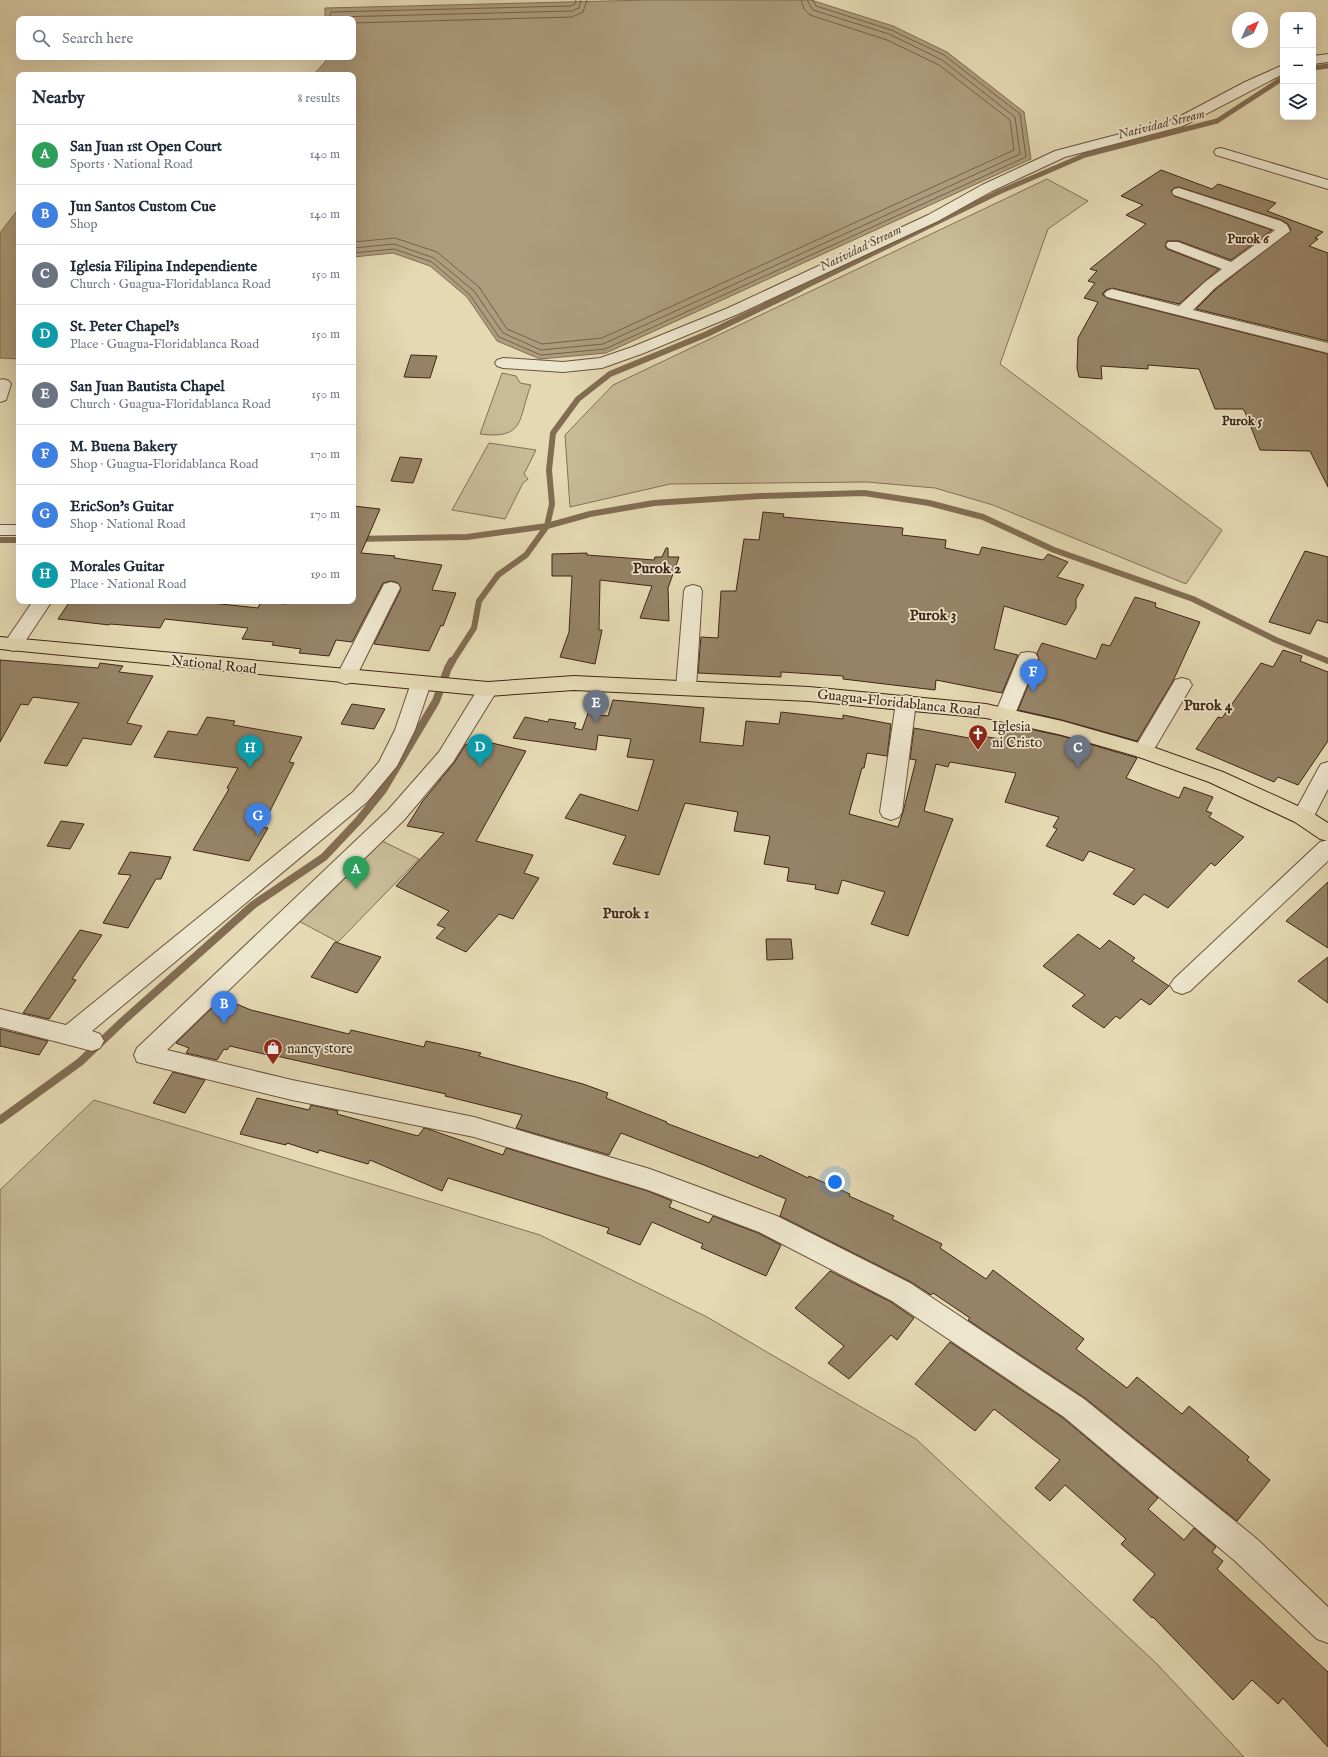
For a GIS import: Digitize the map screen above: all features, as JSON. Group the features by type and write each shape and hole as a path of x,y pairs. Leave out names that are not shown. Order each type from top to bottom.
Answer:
{"main road":[{"name":"National Road","path":"6,644 433,684"},
{"name":"Guagua–Floridablanca Road","path":"433,684 488,689 574,683 809,694 906,702 1005,714 1062,728 1143,751 1216,777 1303,817 1328,833"}],"street":[{"path":"1316,60 1328,58"},
{"path":"503,363 563,367 602,363 638,350 733,311 933,218 987,188 1060,154 1178,124 1280,70"},
{"path":"1221,152 1266,165 1328,186"},
{"path":"1179,192 1276,224 1282,228 1280,234 1210,285 1182,312"},
{"path":"1173,244 1233,268"},
{"path":"1112,294 1328,348"},
{"path":"0,530 16,530"},
{"path":"346,677 391,588"},
{"path":"686,688 693,591"},
{"path":"6,644 39,604"},
{"path":"1005,714 1028,658"},
{"path":"0,1018 82,1038 360,798 387,766 405,730 433,684"},
{"path":"1143,751 1182,684"},
{"path":"488,689 446,757 396,815 146,1055 292,1090 474,1127 650,1180 768,1224 902,1292 1074,1408 1246,1550 1328,1628"},
{"path":"891,812 906,702"},
{"path":"1303,817 1328,769"},
{"path":"1182,985 1328,848"}],"shaded area":[{"path":"1047,179 1088,201 1048,229 1000,364 1222,530 1186,584 993,505 935,488 867,482 670,484 570,507 565,435 613,385"},
{"path":"502,373 516,376 520,383 531,385 521,417 513,430 506,434 480,434"},
{"path":"489,443 536,450 524,474 528,479 523,483 505,519 452,510"},
{"path":"374,837 419,859 338,942 293,918"},
{"path":"94,1100 540,1235 707,1317 916,1439 1156,1663 1244,1757 0,1757 0,1190"}],"water":[{"path":"647,0 811,0 893,26 947,52 1024,112 1031,159 606,353 540,359 497,341 467,297 430,266 393,253 356,257 356,72 316,72 326,60 356,60 356,16 325,16 325,8"},
{"path":"16,212 16,359 0,358 0,233"}],"building":[{"path":"1161,170 1212,189 1218,184 1276,203 1267,211 1323,232 1315,238 1318,239 1309,246 1328,253 1328,341 1196,309 1216,289 1291,230 1288,224 1281,220 1179,187 1174,188 1171,191 1174,196 1272,230 1231,260 1179,241 1167,241 1165,246 1167,249 1219,269 1179,304 1112,288 1106,290 1102,294 1107,298 1328,354 1328,487 1310,451 1260,450 1243,409 1215,409 1199,369 1148,365 1148,369 1101,366 1102,379 1079,377 1077,368 1078,338 1098,302 1084,298 1095,283 1088,281 1097,271 1090,269 1146,224 1126,215 1143,205 1121,196"},
{"path":"411,355 437,356 430,378 404,377"},
{"path":"400,457 422,459 413,483 391,481"},
{"path":"356,506 380,509 361,553 395,556 394,558 442,565 432,590 456,593 443,626 441,625 429,651 374,644 401,589 398,583 391,581 383,583 352,642 336,640 329,656 299,653 301,649 272,645 274,642 242,639 248,628 165,619 160,628 109,625 58,619 68,604 221,604 258,608 260,604 356,604"},
{"path":"763,512 784,514 783,517 903,528 902,535 946,540 945,548 979,555 982,547 1043,560 1048,554 1068,562 1057,577 1084,585 1076,599 1076,608 1066,625 1004,606 994,649 1018,655 1002,693 936,680 935,690 843,679 843,676 782,672 781,677 698,673 701,637 718,638 721,591 736,591 744,539 759,540"},
{"path":"666,548 668,548 668,557 679,557 668,588 669,621 640,618 652,586 600,580 599,630 602,630 595,664 560,657 569,632 572,576 552,576 552,554 587,553 587,555 654,560 655,557 662,557"},
{"path":"1305,551 1328,557 1328,623 1317,620 1310,634 1269,622"},
{"path":"1135,597 1156,603 1155,607 1200,622 1173,681 1137,741 1062,720 1018,710 1039,659 1037,653 1042,643 1096,659 1102,644 1110,646"},
{"path":"1283,650 1302,656 1300,661 1328,672 1328,741 1298,785 1278,777 1274,782 1196,749 1218,717 1222,718 1261,663 1273,667"},
{"path":"0,660 98,668 100,663 123,666 119,672 153,676 127,723 142,726 131,745 83,738 67,766 44,763 79,703 33,697 28,705 21,704 0,742"},
{"path":"613,700 704,708 700,742 743,746 746,721 779,724 781,712 843,719 843,715 891,724 887,756 867,753 864,768 862,768 849,814 898,827 916,760 910,759 914,728 969,738 969,734 1000,739 1002,723 1062,736 1137,758 1126,778 1179,798 1184,787 1213,797 1206,811 1212,813 1209,817 1244,837 1215,866 1211,863 1168,908 1144,894 1134,905 1113,894 1135,869 1089,851 1083,861 1046,846 1057,829 1053,827 1059,817 1005,802 1016,773 950,762 948,767 936,764 924,811 953,819 908,936 871,924 885,892 842,880 838,894 815,889 816,885 787,881 789,868 764,864 770,836 734,831 738,812 685,803 659,875 613,864 626,836 565,818 580,794 638,811 654,760 627,757 631,739 598,735 596,750 513,738 525,717 548,722 549,719 576,723 574,728 582,730 588,713 608,716"},
{"path":"352,704 385,709 374,729 341,724"},
{"path":"207,717 235,721 233,725 302,737 289,762 294,763 262,827 268,828 249,861 193,850 229,789 227,788 238,768 154,757 168,731 197,735"},
{"path":"479,740 526,751 476,841 533,855 524,873 539,878 513,919 499,914 466,952 436,938 445,928 437,925 449,911 396,886 444,833 407,826 422,802 454,763 466,744 475,746"},
{"path":"61,821 84,824 70,849 47,846"},
{"path":"130,852 171,857 161,879 156,879 128,928 103,923 131,875 118,874"},
{"path":"1328,882 1328,948 1286,921"},
{"path":"80,930 102,935 72,979 76,980 49,1019 23,1013"},
{"path":"1078,934 1100,949 1109,940 1135,958 1132,961 1169,986 1150,1005 1141,999 1120,1019 1116,1016 1104,1028 1072,1006 1085,995 1043,966"},
{"path":"766,939 791,939 793,959 767,960"},
{"path":"335,942 381,957 357,993 311,977"},
{"path":"1328,957 1328,1003 1298,981"},
{"path":"222,998 251,1010 349,1034 351,1030 424,1047 426,1041 481,1053 479,1056 583,1084 608,1093 606,1098 667,1122 666,1123 758,1158 760,1155 808,1178 809,1176 850,1194 849,1196 894,1216 892,1219 942,1244 940,1248 986,1279 993,1270 1084,1339 1076,1349 1127,1388 1137,1377 1182,1414 1189,1406 1249,1457 1247,1460 1270,1480 1237,1521 1085,1398 968,1320 970,1318 933,1293 931,1295 911,1282 780,1216 786,1199 704,1165 621,1133 609,1155 516,1128 522,1115 445,1096 446,1094 272,1055 230,1046 227,1050 224,1049 217,1060 186,1053 189,1048 176,1043"},
{"path":"0,1029 48,1041 39,1055 0,1046"},
{"path":"173,1072 205,1080 185,1113 153,1103"},
{"path":"257,1098 309,1110 311,1105 338,1111 337,1114 418,1136 424,1128 503,1155 506,1148 648,1191 672,1201 669,1207 709,1223 713,1216 758,1233 781,1245 766,1276 701,1248 703,1244 652,1222 640,1245 607,1233 609,1228 448,1178 442,1191 370,1160 368,1164 319,1150 318,1153 287,1143 286,1145 240,1134"},
{"path":"830,1271 891,1302 914,1318 897,1340 891,1335 849,1379 828,1363 844,1346 795,1308"},
{"path":"950,1342 1063,1418 1158,1498 1148,1509 1184,1540 1194,1528 1216,1547 1212,1552 1223,1561 1217,1569 1328,1672 1328,1747 1283,1698 1278,1704 1252,1680 1233,1700 1153,1617 1152,1618 1133,1600 1155,1574 1121,1544 1126,1539 1065,1485 1050,1501 1035,1488 1060,1460 994,1409 975,1431 915,1384"}],"waterway":[{"name":"Natividad Stream","path":"1316,68 1328,66"},
{"name":"Natividad Stream","path":"798,290 999,192 1085,155 1217,121 1280,80"},
{"name":"Natividad Stream","path":"547,526 552,504 549,470 553,433 578,399 610,374 707,334 800,289"},
{"path":"547,526 590,514 654,503 760,496 864,493 929,503 983,517 1054,550 1193,599 1276,640 1328,661"},
{"path":"356,539 467,537 547,526"},
{"path":"452,662 474,628 479,601 498,575 526,555 547,526"},
{"path":"0,540 16,540"},
{"path":"0,1120 80,1062 123,1021 253,905 324,857 358,821 383,790 436,701 452,661"}],"place":[{"name":"M. Buena Bakery","path":"1033,692"},
{"name":"San Juan Bautista Chapel","path":"596,723"},
{"name":"Iglesia ni Cristo","path":"978,751"},
{"name":"St. Peter Chapel's","path":"480,767"},
{"name":"Morales Guitar","path":"250,768"},
{"name":"Iglesia Filipina Independiente","path":"1078,768"},
{"name":"EricSon's Guitar","path":"258,836"},
{"name":"San Juan 1st Open Court","path":"356,889"},
{"name":"Jun Santos Custom Cue","path":"224,1024"},
{"name":"nancy store","path":"273,1065"}],"district":[{"name":"Purok 6","path":"1248,238"},
{"name":"Purok 5","path":"1242,420"},
{"name":"Purok 2","path":"657,568"},
{"name":"Purok 3","path":"933,615"},
{"name":"Purok 4","path":"1208,705"},
{"name":"Purok 1","path":"626,913"}]}
